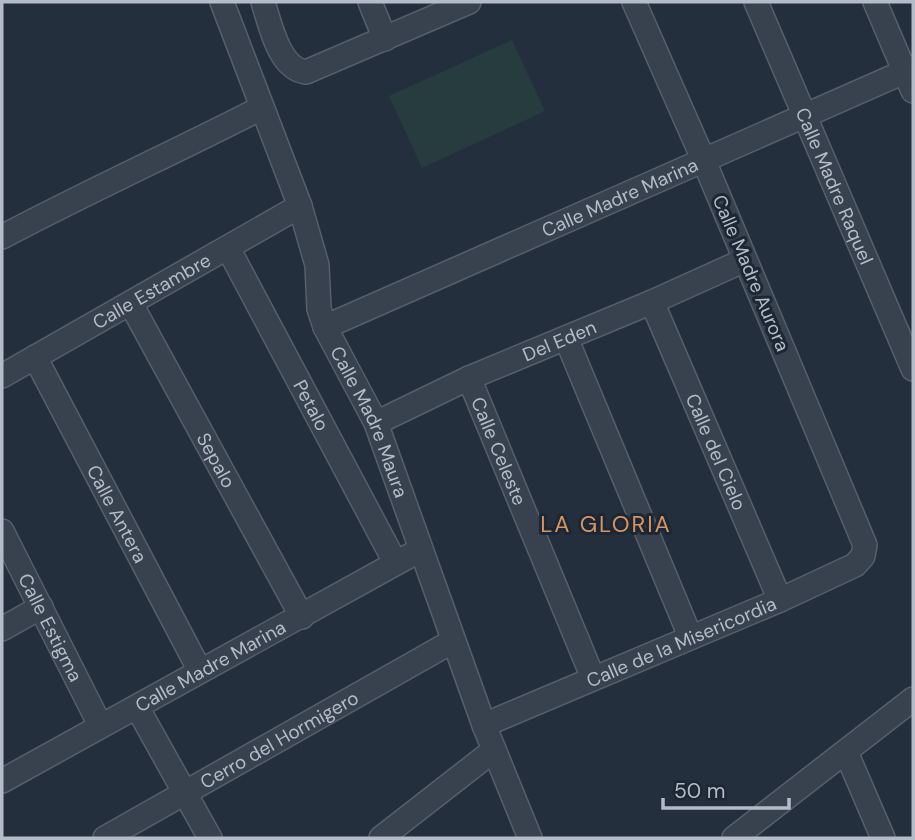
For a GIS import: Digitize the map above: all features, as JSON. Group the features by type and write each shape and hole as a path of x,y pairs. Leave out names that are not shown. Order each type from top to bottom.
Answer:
{"street":[{"name":"Calle Madre Maura","path":"222,2 300,206 317,265 319,309 325,327 376,423 484,725 530,838"},
{"path":"263,2 285,58 302,72 469,2"},
{"path":"370,2 384,39"},
{"name":"Calle Madre Aurora","path":"634,2 865,545"},
{"name":"Calle Madre Raquel","path":"756,2 913,369"},
{"path":"875,2 911,77"},
{"name":"Calle Madre Marina","path":"325,327 805,116 911,77"},
{"path":"2,237 82,194 179,150 261,108"},
{"name":"Calle Estambre","path":"2,376 300,206"},
{"name":"Petalo","path":"228,248 395,562"},
{"name":"Del Eden","path":"376,423 469,378 745,260"},
{"name":"Calle del Cielo","path":"652,302 780,600"},
{"name":"Sepalo","path":"131,304 302,617"},
{"path":"566,338 690,636"},
{"name":"Calle Antera","path":"35,357 200,671"},
{"name":"Calle Celeste","path":"469,378 593,678"},
{"name":"Calle Estigma","path":"2,531 100,725"},
{"name":"Calle de la Misericordia","path":"484,725 780,600 855,565 863,556 865,545"},
{"name":"Calle Madre Marina","path":"2,781 420,550"},
{"path":"2,629 41,607"},
{"name":"Cerro del Hormigero","path":"105,838 453,641"},
{"path":"734,838 758,830 846,752 913,699"},
{"path":"137,707 210,838"},
{"path":"381,838 494,750"},
{"path":"846,752 883,838"}],"green space":[{"path":"512,40 545,111 422,168 389,96"}],"district":[{"name":"LA GLORIA","path":"606,524"}]}
